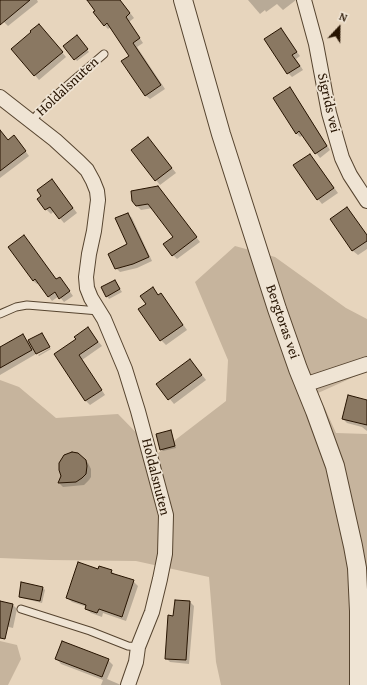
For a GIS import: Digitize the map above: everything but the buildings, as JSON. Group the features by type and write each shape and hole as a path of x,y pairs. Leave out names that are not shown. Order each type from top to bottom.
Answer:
{"street":[{"name":"Bergtoras vei","path":"183,0 221,134 277,309 335,466 353,546 358,587 363,646 359,685"},
{"name":"Sigrids vei","path":"304,0 316,44 329,113 342,158 353,180 367,201"},
{"name":"Holdalsnuten","path":"0,97 32,121 87,170 93,181 98,200 94,231 88,254 86,277 87,288 91,298 104,319 125,369 166,515 165,554 160,579 152,612 138,647 136,662 128,685"},
{"path":"304,385 367,364"}],"lane":[{"name":"Holdalsnuten","path":"32,121 47,103 104,54"},
{"path":"0,314 16,307 27,305 99,311"},
{"path":"21,609 90,631 128,646 138,647"}],"shaded area":[{"path":"235,246 275,257 346,308 367,319 367,371 318,393 336,433 367,434 367,685 221,685 216,662 209,577 136,561 0,558 0,380 19,387 56,418 118,414 157,454 226,401 228,360 195,282"},
{"path":"0,641 17,645 21,659 8,685 0,685"}]}
